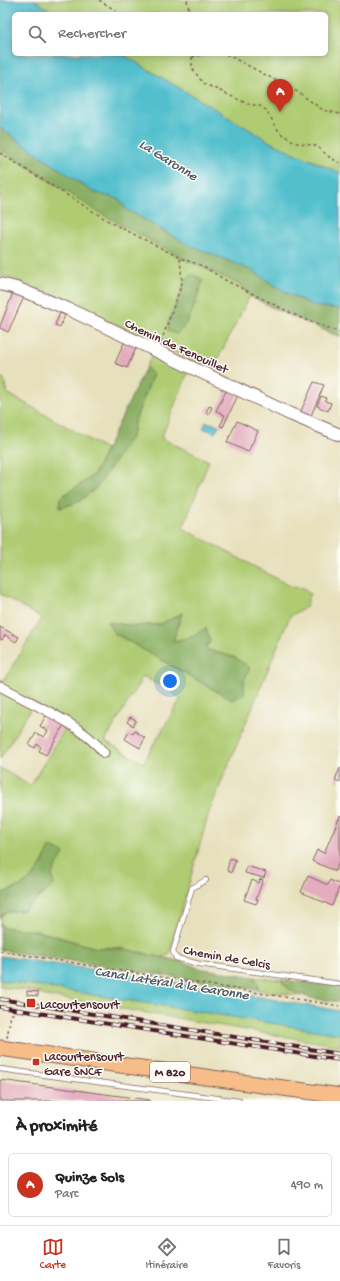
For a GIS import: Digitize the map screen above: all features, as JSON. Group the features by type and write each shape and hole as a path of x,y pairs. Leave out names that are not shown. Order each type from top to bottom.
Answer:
{"main road":[{"name":"M 820","path":"3,1045 340,1096"}],"street":[{"name":"Chemin de Fenouillet","path":"0,284 16,288 68,309 290,414 340,435"},
{"path":"0,686 81,731 95,741 104,753"}],"lane":[{"name":"Chemin de Celcis","path":"206,880 192,888 173,952 176,958 198,964 340,984"},
{"path":"0,1069 239,1101"}],"path":[{"path":"99,0 118,12"},
{"path":"188,0 190,12"},
{"path":"197,56 192,57 192,68 203,83 248,104 260,106 266,110 280,133 297,142 316,146 329,157 340,163"},
{"path":"230,56 298,92 323,110 340,114"},
{"path":"0,153 96,214 180,258 203,266 225,280 303,318 340,332"},
{"path":"157,350 182,283 180,258"},
{"path":"0,951 340,1006"},
{"path":"29,1006 31,998"},
{"path":"10,1010 11,1005"},
{"path":"3,1045 11,1014 16,1014"}],"green space":[{"path":"34,0 340,0 340,173 272,143 125,56 328,56 328,12 53,12"},
{"path":"0,128 93,192 119,199 126,209 187,244 251,270 287,293 314,306 340,309 340,337 273,308 250,296 239,284 186,260 100,213 0,149"},
{"path":"0,149 239,284 250,296 212,370 49,293 8,277 0,276","holes":["203,280 182,330 182,290 184,281"]},
{"path":"192,274 203,280 190,317 177,334 168,331 168,323 182,290 184,281"},
{"path":"153,353 189,370 161,438 209,461 183,528 292,587 304,588 310,594 306,607 290,616 209,812 169,955 159,958 145,953 113,947 96,948 49,934 2,927 0,918 4,913 24,910 52,874 64,853 50,848 37,872 27,882 2,893 0,903 0,768 30,786 67,725 33,705 0,759 0,686 42,618 0,594 0,377 4,379 7,393 106,449 94,475 60,498 61,508 80,501 132,436 134,423 153,374 146,367","holes":["182,613 173,641 192,637 205,649 211,651 244,680 244,694 232,700 114,633 108,622 134,626 161,624","143,676 181,698 143,763 105,741"]},
{"path":"146,367 153,374 134,423 132,436 97,487 80,501 60,508 60,498 94,475"},
{"path":"182,613 173,641 192,637 206,628 210,641 205,649 234,657 250,668 244,680 244,694 232,700 114,633 107,622 134,626 161,624"},
{"path":"50,847 64,853 52,874 54,885 24,910 4,913 0,918 2,893 27,882 37,872"},
{"path":"0,923 2,927 37,931 96,948 125,949 183,962 198,968 254,977 258,983 258,990 0,950"},
{"path":"254,977 281,980 288,989 301,996 258,990 258,983"},
{"path":"0,980 340,1034 340,1046 41,995 41,992 0,987"},
{"path":"281,980 340,986 340,1002 300,995"}],"water":[{"name":"La Garonne","path":"0,0 34,0 53,12 12,12 12,56 125,56 272,143 340,173 340,309 314,306 287,293 251,270 187,244 126,209 119,199 93,192 0,128"},
{"path":"206,422 219,425 215,433 203,428"},
{"path":"0,956 143,977 340,1011 340,1034 0,980"}],"building":[{"path":"13,293 24,297 8,332 0,328 0,326"},
{"path":"60,313 65,315 60,327 55,325"},
{"path":"125,341 137,346 127,368 115,363"},
{"path":"314,382 324,385 310,418 300,413"},
{"path":"227,389 238,395 223,427 220,426 225,415 216,411"},
{"path":"321,396 326,398 325,401 331,403 328,411 317,406"},
{"path":"209,406 212,407 209,414 206,413"},
{"path":"237,421 258,431 248,452 227,442"},
{"path":"0,627 19,637 16,642 5,635 2,640 0,639"},
{"path":"47,714 64,725 46,755 39,751 41,747 37,744 35,748 29,745 36,733 44,737 48,731 40,726"},
{"path":"130,717 136,720 133,726 127,722"},
{"path":"135,731 145,738 140,748 125,739 129,732 133,734"},
{"path":"340,768 340,782 335,780"},
{"path":"340,816 340,860 335,871 312,861 317,850 324,853"},
{"path":"230,858 236,860 231,873 227,870"},
{"path":"247,866 266,872 264,878 245,873"},
{"path":"308,876 328,885 330,880 340,885 332,906 301,892"},
{"path":"260,879 263,880 256,899 258,900 256,904 244,900 252,880 259,883"},
{"path":"27,991 38,992 38,996 27,995"},
{"path":"0,1080 150,1100 150,1101 0,1101"}],"railway":[{"path":"0,999 340,1054"},
{"path":"0,1007 340,1060"}],"place":[{"name":"Quinze Sols","path":"280,112"},
{"name":"Lacourtensourt","path":"31,1003"},
{"name":"Lacourtensourt Gare SNCF","path":"36,1062"}],"water label":[{"name":"Canal Latéral à la Garonne","path":"172,982"}]}
